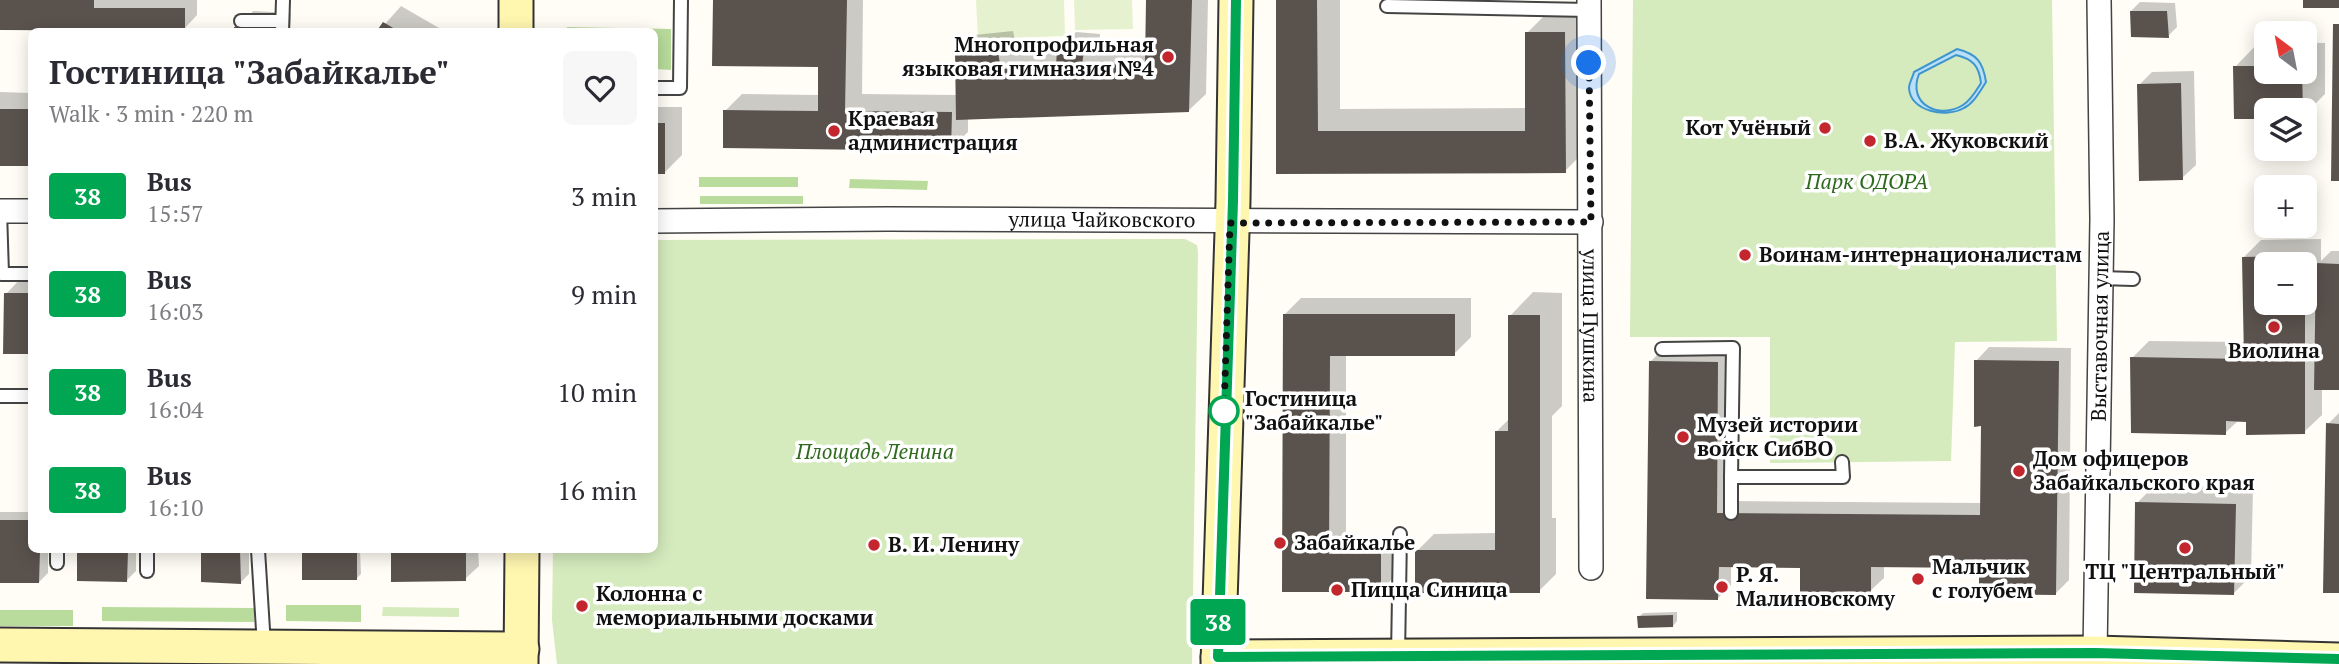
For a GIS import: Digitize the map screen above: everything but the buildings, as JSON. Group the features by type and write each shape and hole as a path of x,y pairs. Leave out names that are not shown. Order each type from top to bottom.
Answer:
{"main road":[{"path":"516,0 516,28"},
{"path":"1236,0 1218,661 1398,656 1468,660 2095,653 2339,660"},
{"path":"0,645 98,655 196,655 264,646 363,655 521,656 522,553"}],"street":[{"name":"Выставочная улица","path":"2095,653 2101,278 2099,0"},
{"name":"улица Пушкина","path":"1589,5 1591,568"},
{"path":"0,211 28,211"},
{"name":"улица Чайковского","path":"658,221 1177,219 1230,223 1591,222"}],"lane":[{"path":"240,21 282,26 283,0"},
{"path":"658,88 680,88 681,0"},
{"path":"1387,6 1415,3 1589,5"},
{"path":"0,211 2,274 28,274"},
{"path":"2101,278 2133,279"},
{"path":"1661,349 1733,348 1731,513"},
{"path":"0,396 28,396"},
{"path":"1731,477 1843,477 1842,462"},
{"path":"1398,656 1400,534"},
{"path":"147,553 147,571"},
{"path":"258,553 264,646"}],"green space":[{"path":"976,0 1064,0 1065,36 978,39"},
{"path":"1074,0 1132,0 1133,29 1075,30"},
{"name":"Парк ОДОРА","path":"1633,0 2052,0 2057,341 1955,342 1951,461 1770,463 1770,337 1630,337"},
{"path":"658,29 671,29 671,70 658,69"},
{"path":"699,177 798,177 798,187 699,187"},
{"path":"850,179 928,181 927,190 849,188"},
{"path":"700,196 803,196 803,204 700,204"},
{"name":"Площадь Ленина","path":"1185,239 1197,245 1192,664 557,664 552,620 553,553 658,553 658,240"},
{"path":"286,605 361,605 361,622 286,621"},
{"path":"102,607 254,608 254,622 102,621"},
{"path":"383,607 459,608 459,617 382,616"},
{"path":"0,610 73,610 73,626 0,626"}],"water":[{"path":"1957,49 1970,53 1978,60 1986,82 1968,106 1957,111 1939,112 1930,111 1922,108 1911,96 1909,86 1914,72","holes":["1956,55 1971,61 1979,72 1981,83 1971,98 1954,109 1944,111 1935,110 1921,101 1916,85 1919,74"]}],"bus line":[{"name":"38","path":"1236,0 1233,201 1230,223 1218,657 2095,653 2339,659"}],"place":[{"name":"Многопрофильная языковая гимназия №4","path":"1168,57"},
{"name":"Кот Учёный","path":"1825,128"},
{"name":"Краевая администрация","path":"834,131"},
{"name":"В.А. Жуковский","path":"1870,141"},
{"name":"Воинам-интернационалистам","path":"1745,255"},
{"name":"Виолина","path":"2274,327"},
{"name":"Гостиница \"Забайкалье\"","path":"1224,411"},
{"name":"Музей истории войск СибВО","path":"1683,437"},
{"name":"Дом офицеров Забайкальского края","path":"2019,471"},
{"name":"Забайкалье","path":"1280,543"},
{"name":"В. И. Ленину","path":"874,545"},
{"name":"ТЦ \"Центральный\"","path":"2185,548"},
{"name":"Мальчик с голубем","path":"1918,579"},
{"name":"Р. Я. Малиновскому","path":"1722,587"},
{"name":"Пицца Синица","path":"1337,590"},
{"name":"Колонна с мемориальными досками","path":"582,606"}],"route":[{"path":"1224,411 1230,223 1263,220 1591,222 1589,63"}]}
